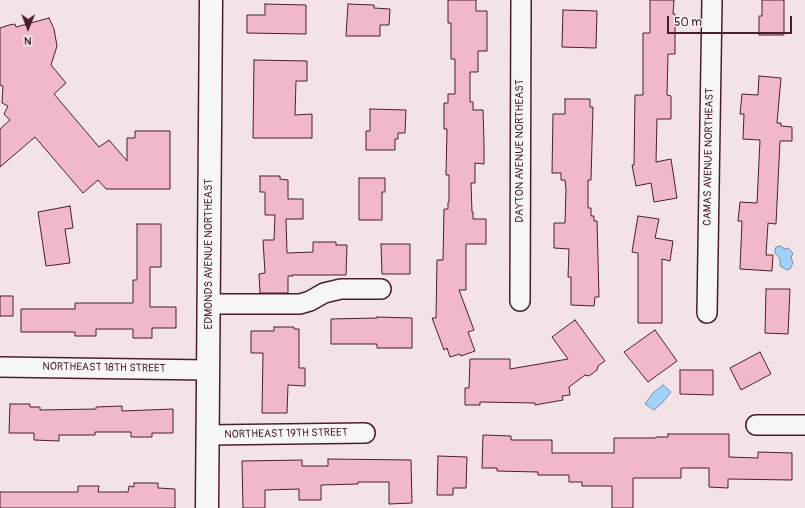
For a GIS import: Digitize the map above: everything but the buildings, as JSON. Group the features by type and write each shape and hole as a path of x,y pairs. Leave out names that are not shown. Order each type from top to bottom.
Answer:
{"street":[{"name":"EDMONDS AVENUE NORTHEAST","path":"207,508 211,0"},
{"name":"DAYTON AVENUE NORTHEAST","path":"520,301 521,0"},
{"name":"CAMAS AVENUE NORTHEAST","path":"707,313 712,0"},
{"path":"209,304 300,304 324,293 341,289 381,289"},
{"name":"NORTHEAST 18TH STREET","path":"0,367 208,370"},
{"path":"756,425 805,425"},
{"name":"NORTHEAST 19TH STREET","path":"208,435 365,433"}],"water":[{"path":"780,246 785,249 788,248 793,253 791,258 793,263 790,269 787,270 780,266 780,259 775,253 775,250 776,247"},
{"path":"663,385 671,392 654,410 645,404 653,393"}]}
